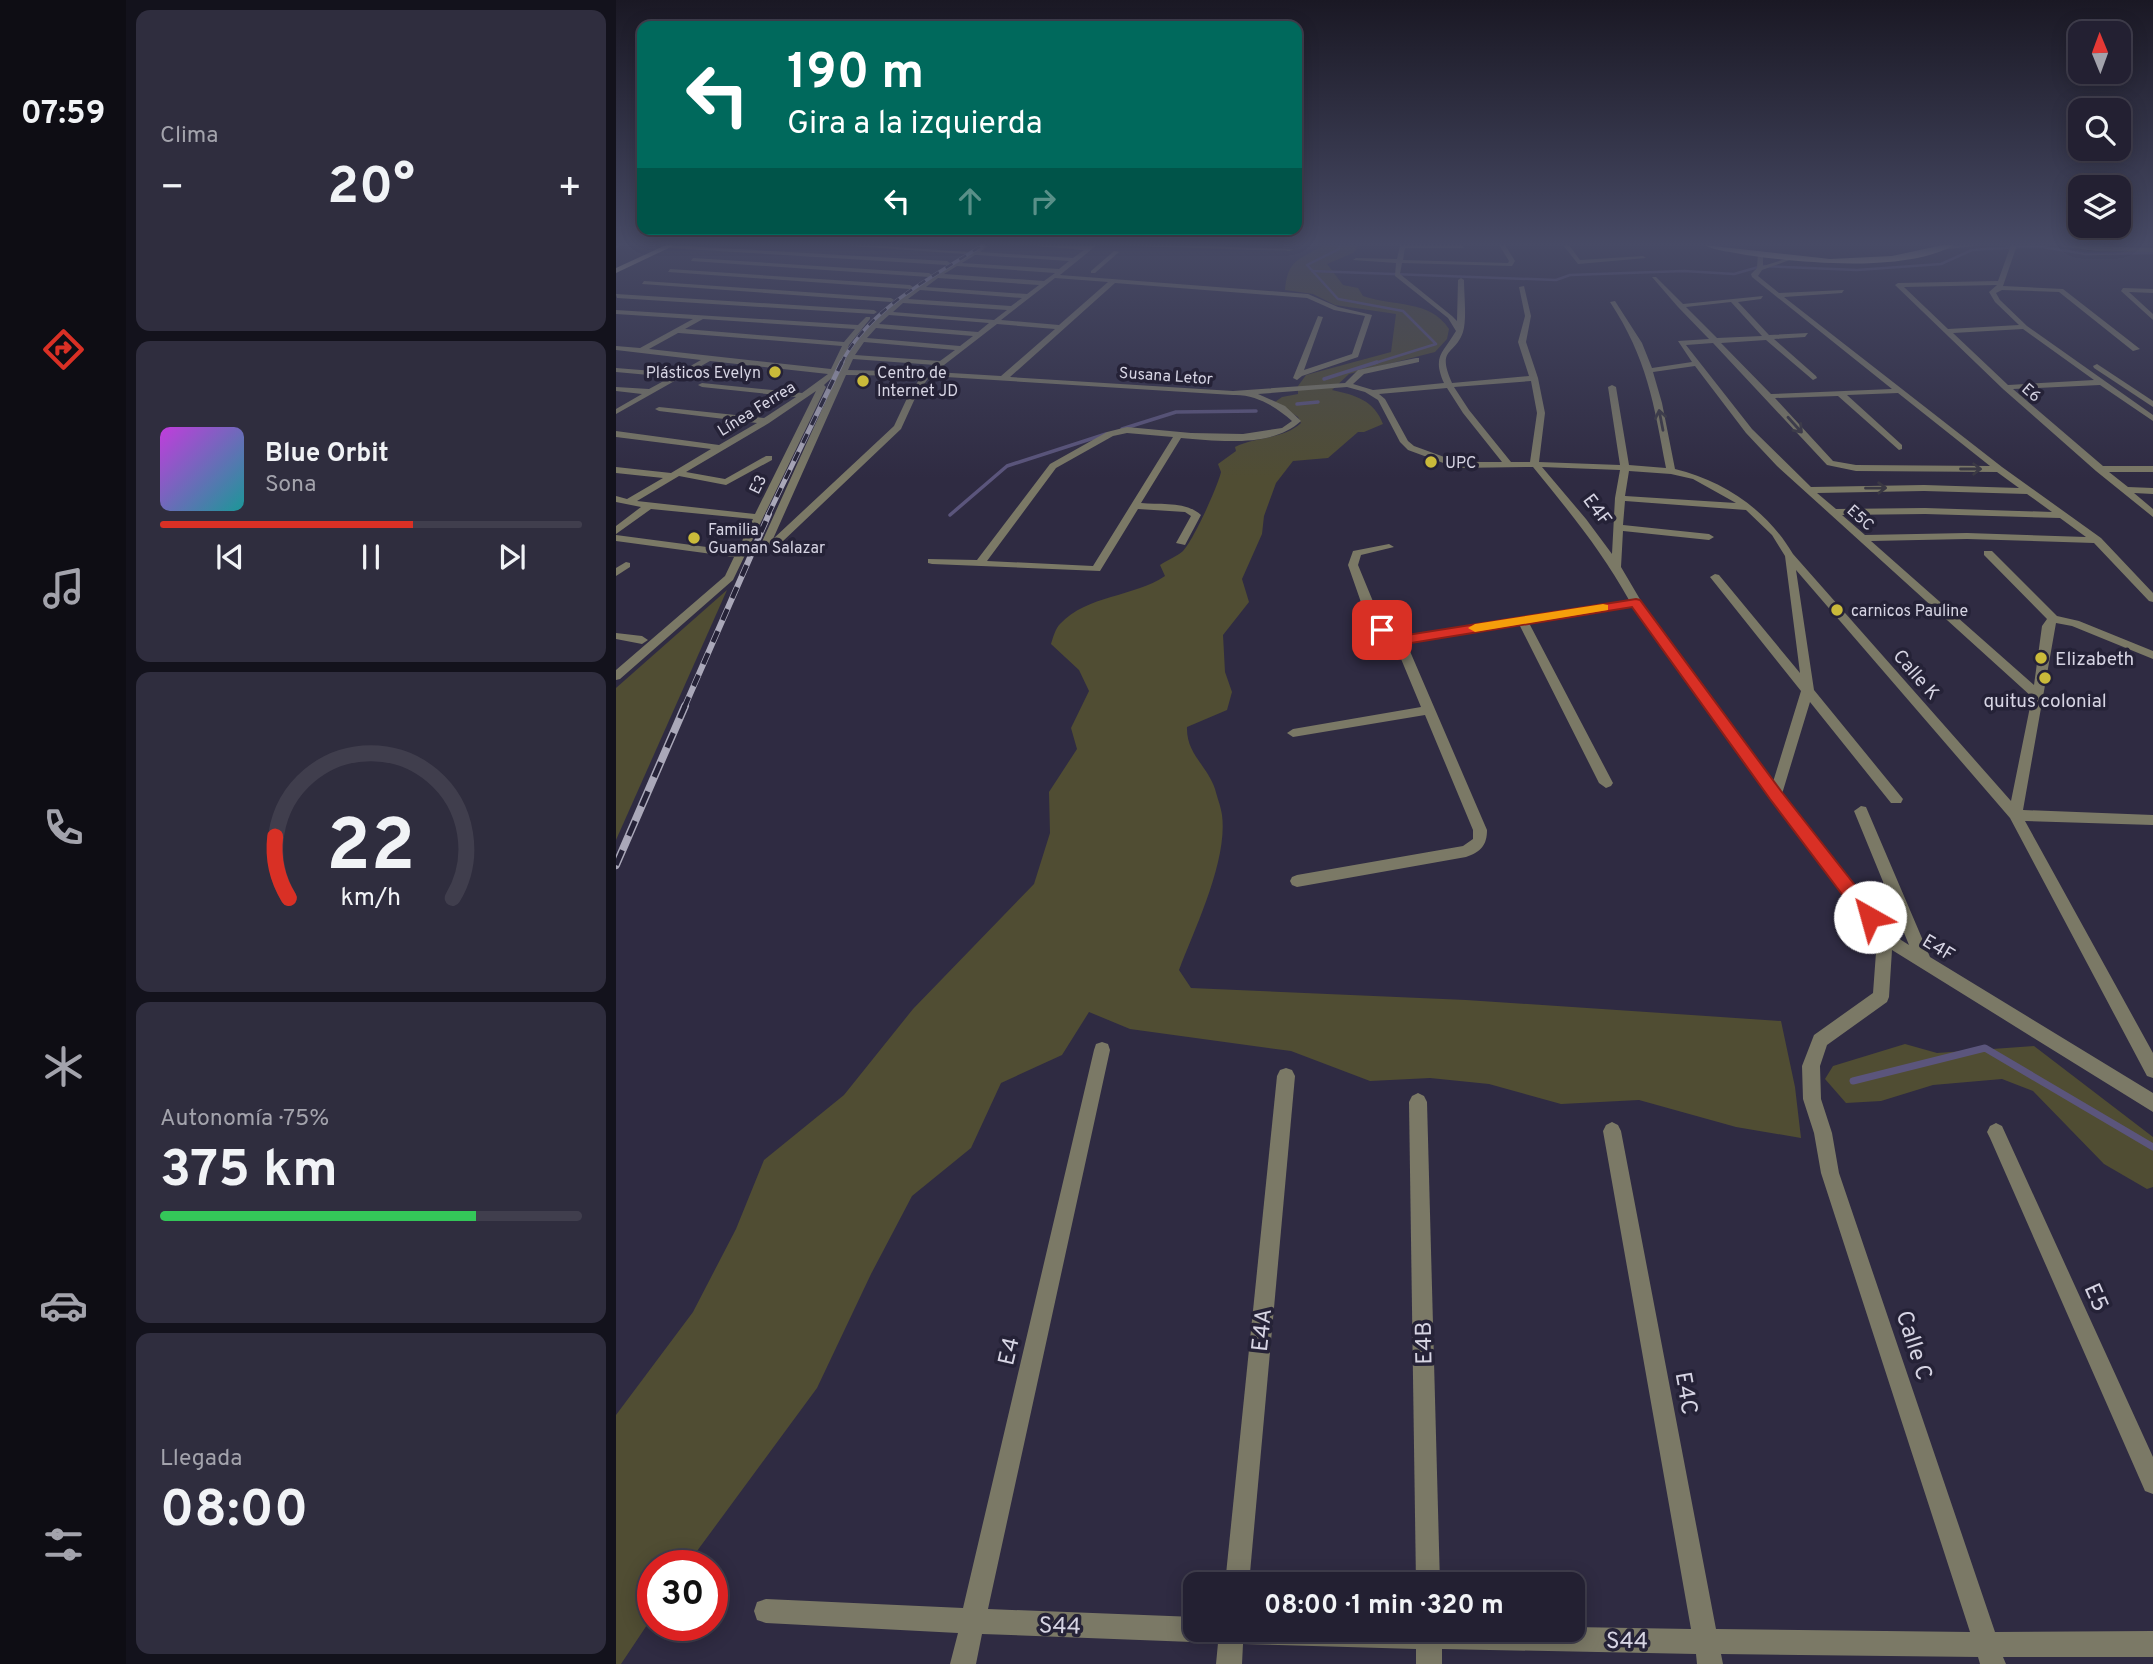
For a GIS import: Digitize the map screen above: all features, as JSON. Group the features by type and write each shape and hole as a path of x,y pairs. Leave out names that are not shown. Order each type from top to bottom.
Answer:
{"street":[{"path":"642,350 692,323"},
{"path":"791,323 859,327"},
{"name":"Línea Ferrea","path":"839,372 846,344 863,323"},
{"name":"Línea Ferrea","path":"630,501 806,396 839,372 876,323"},
{"path":"839,372 766,541 770,544 777,541 898,427 914,394 928,374 993,323"},
{"path":"1013,323 1059,327"},
{"path":"1003,379 1064,323"},
{"path":"1291,389 1300,373 1318,323"},
{"path":"1300,373 1355,355 1366,323"},
{"path":"1455,323 1460,331"},
{"path":"1460,323 1460,331 1446,350 1441,368 1447,384 1507,463"},
{"path":"1526,323 1522,342 1541,413 1534,463"},
{"path":"1628,323 1651,370 1671,471"},
{"path":"1697,323 1769,396 1829,463 1856,468 1998,470"},
{"path":"1754,323 1813,378"},
{"path":"1813,323 1998,470 2098,540 2153,599"},
{"name":"E6","path":"1936,323 2099,469 2153,513"},
{"path":"2020,323 2153,419"},
{"path":"2034,323 2151,404"},
{"path":"2103,323 2136,349"},
{"path":"873,326 978,334"},
{"path":"1945,331 2025,327"},
{"path":"678,330 846,344"},
{"path":"1715,340 1805,335"},
{"name":"E5C","path":"1715,340 1684,341 1681,344 1756,439 1807,490 2038,696"},
{"path":"860,341 960,348"},
{"name":"Susana Letor","path":"616,348 839,372 928,374 1251,393 1342,385"},
{"path":"850,357 941,363"},
{"path":"618,410 709,358"},
{"path":"1342,385 1361,372 1416,360"},
{"path":"1651,370 1695,364"},
{"path":"616,370 679,375"},
{"path":"1342,385 1368,391 1534,379"},
{"name":"E3","path":"616,676 725,583 824,382"},
{"path":"2006,387 2104,382"},
{"path":"702,385 806,396"},
{"path":"1612,387 1625,467 1620,498 1616,567"},
{"path":"616,389 651,392"},
{"name":"Calle K","path":"1368,391 1381,399 1404,442 1410,448 1457,465 1534,463 1671,471 1706,480 1749,507 1776,533 1789,555 2015,815 2153,1070"},
{"path":"1769,396 1901,391"},
{"path":"980,563 1053,466 1117,431 1258,437 1287,430 1297,421 1282,408 1251,393"},
{"path":"1840,393 1899,447"},
{"path":"2132,403 2151,404"},
{"path":"659,409 766,421"},
{"path":"616,434 720,448"},
{"path":"932,561 1096,569 1179,434"},
{"path":"616,470 675,474 726,482 769,458"},
{"name":"E4F","path":"1534,463 1576,512 1616,567 1636,602 1775,795 1885,938 2153,1103"},
{"path":"2099,469 2153,469"},
{"path":"1807,490 1924,488 2032,492"},
{"path":"2124,490 2153,491"},
{"path":"1620,498 1717,507 1749,507"},
{"path":"616,499 649,506 759,517"},
{"path":"616,531 649,506"},
{"path":"1137,506 1187,509 1194,512 1194,523 1181,544"},
{"path":"1833,513 1925,511 2063,515"},
{"path":"1619,528 1709,537"},
{"path":"1861,538 1967,536 2098,540"},
{"path":"616,538 741,555"},
{"path":"1297,881 1466,851 1480,842 1480,830 1399,640 1382,630 1376,622 1353,565 1357,554 1390,547"},
{"path":"1988,553 2053,619 2075,623 2153,655"},
{"path":"1775,795 1808,688 1789,555"},
{"path":"616,573 626,565"},
{"path":"1715,577 1808,688 1895,799"},
{"path":"1399,640 1636,602"},
{"path":"2053,619 2048,626 2038,696 2015,815 2153,820"},
{"path":"1522,620 1606,783"},
{"path":"617,638 642,640"},
{"path":"1293,733 1429,710"},
{"path":"1861,811 1923,960"},
{"name":"Calle C","path":"1885,938 1881,997 1820,1040 1811,1066 1812,1099 1823,1133 1830,1173 1990,1654"},
{"name":"E4","path":"964,1664 1101,1050"},
{"name":"E4A","path":"1238,1572 1286,1076"},
{"name":"E4B","path":"1418,1102 1428,1572"},
{"name":"E4C","path":"1612,1131 1708,1653"},
{"name":"E5","path":"1996,1132 2153,1483"},
{"name":"S44","path":"766,1611 1183,1629"},
{"path":"1229,1664 1231,1642"},
{"path":"1429,1642 1429,1664"},
{"name":"S44","path":"1555,1642 1708,1653 1990,1654 2153,1644"}],"shaded area":[{"path":"1395,323 1444,323 1449,329 1447,339 1435,352 1349,374 1332,390 1369,404 1383,424 1358,432 1328,458 1293,461 1276,483 1264,516 1262,534 1242,579 1249,602 1223,635 1225,672 1232,692 1227,710 1187,727 1193,752 1215,789 1223,833 1209,894 1179,970 1191,988 1466,1000 1781,1021 1795,1087 1801,1138 1736,1127 1639,1100 1561,1104 1489,1084 1430,1078 1370,1081 1291,1051 1130,1029 1089,1012 1062,1055 1001,1083 971,1148 912,1196 871,1274 817,1388 698,1550 637,1550 637,1640 621,1664 616,1664 616,1415 693,1312 736,1229 764,1160 844,1095 913,1009 1034,884 1050,833 1049,792 1077,749 1071,728 1089,691 1079,670 1051,644 1058,626 1083,607 1153,583 1165,576 1160,565 1183,551 1193,536 1219,479 1221,472 1218,464 1236,451 1235,447 1278,435 1301,423 1298,417 1275,402 1282,397 1298,394 1298,386 1306,375 1391,352"},
{"path":"727,590 616,840 616,688"},
{"path":"1905,1044 1937,1053 2034,1046 2153,1137 2153,1187 2147,1189 2104,1164 2033,1091 2002,1079 1933,1085 1881,1101 1846,1103 1825,1079 1833,1066"}],"waterway":[{"path":"1372,364 1436,344 1415,323"},
{"path":"1324,379 1377,362"},
{"path":"1297,404 1318,402"},
{"path":"1122,429 1176,412 1256,411"},
{"path":"950,515 1007,466 1106,434"},
{"path":"1853,1081 1985,1048 2153,1147"}],"railway":[{"path":"841,364 853,344 872,323"},
{"path":"768,515 841,364"},
{"path":"684,708 769,514"},
{"path":"616,865 685,706"}],"slow traffic":[{"path":"1475,628 1603,607"}],"place":[{"name":"Plásticos Evelyn","path":"775,372"},
{"name":"Centro de Internet JD","path":"863,381"},
{"name":"UPC","path":"1431,462"},
{"name":"Familia Guaman Salazar","path":"694,538"},
{"name":"carnicos Pauline","path":"1837,610"},
{"name":"Elizabeth","path":"2041,658"},
{"name":"quitus colonial","path":"2045,678"}],"route":[{"path":"1382,630 1399,640 1636,602 1775,795 1870,917"}]}
